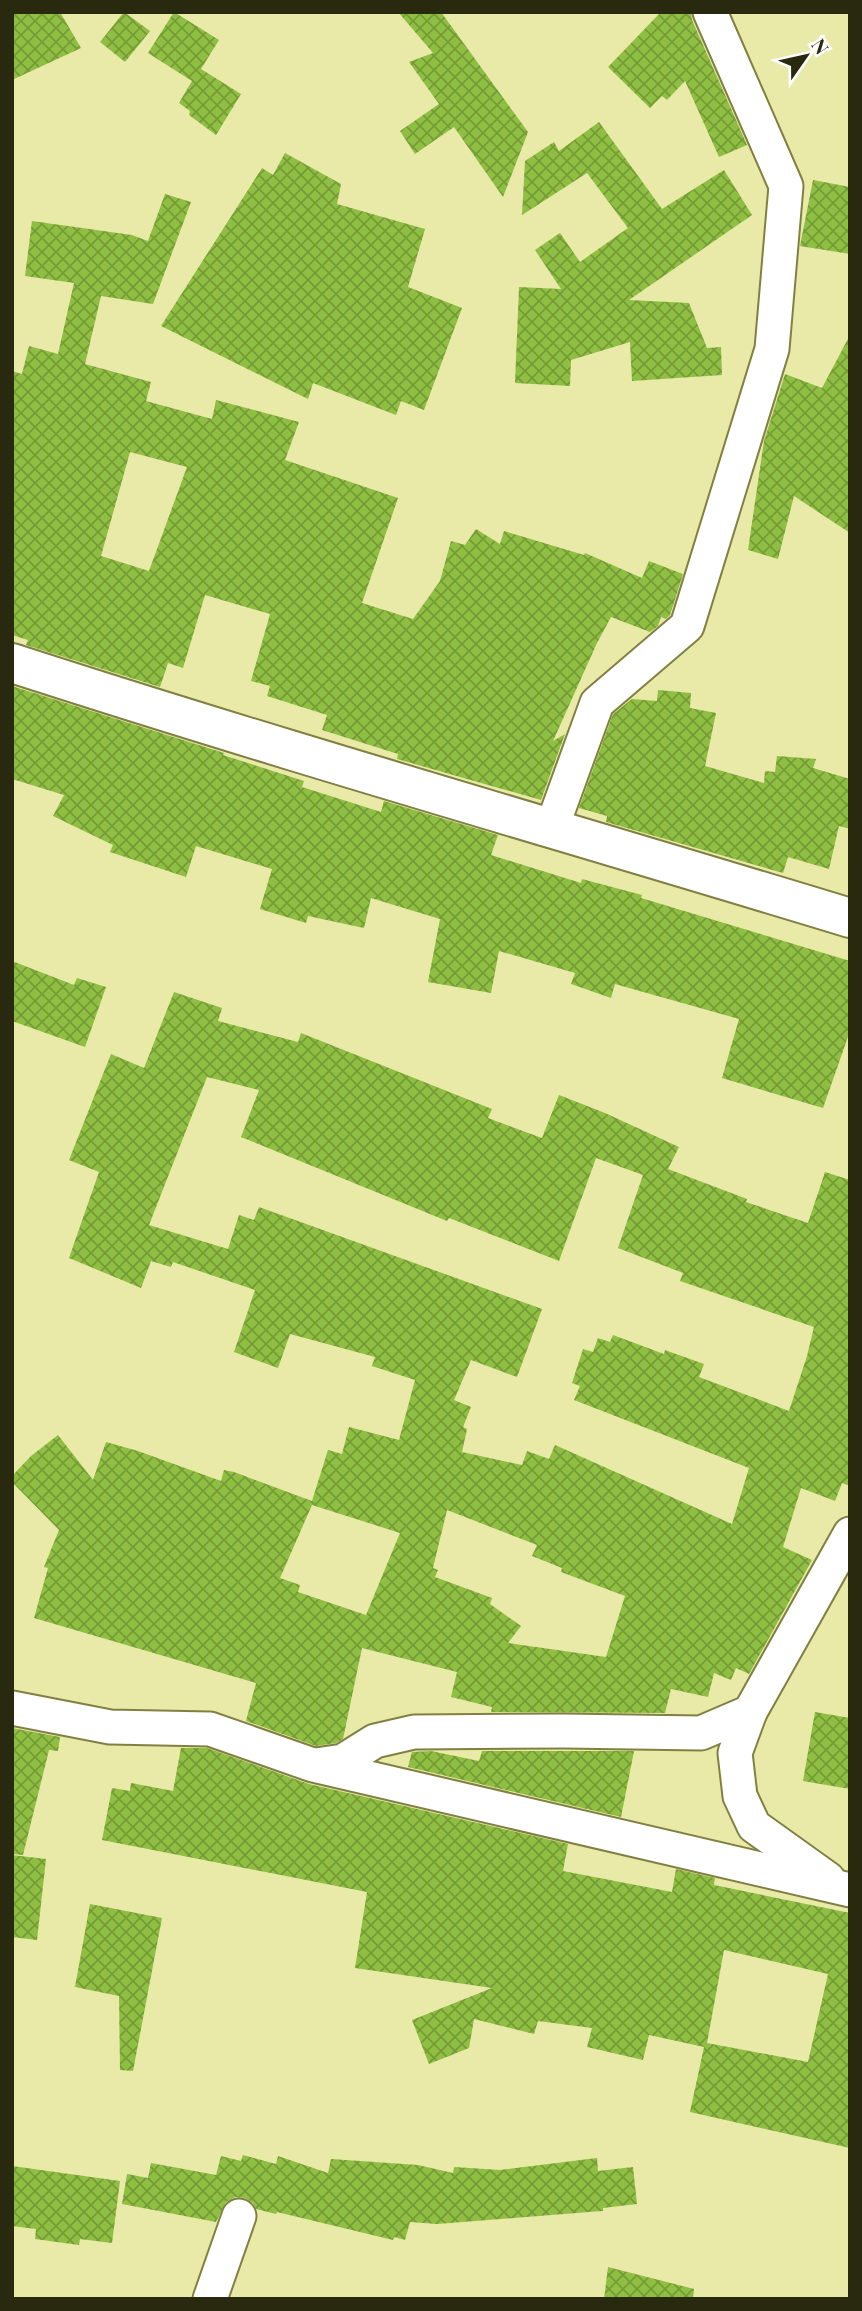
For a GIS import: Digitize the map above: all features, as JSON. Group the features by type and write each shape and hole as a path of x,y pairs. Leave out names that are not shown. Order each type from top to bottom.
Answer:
{"street":[{"path":"552,827 597,703 687,626 772,349 786,186 710,12"},
{"path":"12,663 224,731 850,918"},
{"path":"846,1889 754,1826 740,1796 735,1753 750,1712 850,1534"},
{"path":"12,1709 110,1727 210,1729 313,1765 846,1889"},
{"path":"313,1765 343,1760 375,1741 414,1732 701,1733 750,1712"},
{"path":"210,2299 239,2216"}],"building":[{"path":"12,12 60,12 81,48 12,80"},
{"path":"124,12 150,31 125,62 100,42"},
{"path":"174,12 219,40 201,69 241,94 216,135 189,115 190,111 179,103 192,81 148,53"},
{"path":"398,12 441,12 528,132 503,197 454,127 415,154 400,131 439,104 409,62 433,53"},
{"path":"661,12 691,12 692,20 747,145 719,157 685,81 667,100 662,96 650,108 608,67"},
{"path":"599,122 662,209 724,170 752,215 629,300 689,303 707,348 721,347 722,375 632,381 630,342 571,360 570,386 515,383 519,287 561,289 535,250 560,233 580,262 628,228 587,173 522,215 525,161 554,142 559,151"},
{"path":"285,153 341,184 337,204 425,229 408,287 462,308 424,410 401,401 396,415 313,383 308,399 161,326 262,168 273,175"},
{"path":"813,180 850,187 850,254 800,246"},
{"path":"165,194 191,202 153,304 101,296 85,364 151,382 146,401 212,419 216,400 299,422 285,460 398,498 362,603 413,619 440,581 451,541 465,545 476,529 500,544 504,531 584,555 585,553 642,578 649,561 683,574 670,615 666,619 661,617 658,626 650,632 611,617 553,741 565,734 541,800 397,759 398,754 322,730 327,715 267,696 270,686 251,681 270,614 205,595 183,668 168,663 160,687 26,645 28,640 12,635 12,371 22,374 29,346 58,354 74,283 25,276 32,221 132,235 148,241","holes":["130,452 187,467 149,571 101,556"]},
{"path":"850,335 850,533 794,496 778,559 748,550 764,441 785,374 822,388"},
{"path":"12,686 224,753 223,755 304,781 302,787 381,812 384,801 498,835 491,855 581,883 582,879 642,895 641,898 850,961 850,1031 823,1108 722,1078 739,1019 615,984 611,998 571,984 575,973 499,951 491,993 428,982 440,919 371,898 364,928 308,916 306,923 260,909 272,869 196,846 186,877 110,852 113,845 53,816 64,795 12,779"},
{"path":"658,690 691,693 690,708 716,713 705,766 764,783 765,771 775,772 777,756 816,759 813,768 850,779 850,829 839,826 829,869 788,857 783,873 606,822 607,816 579,808 613,714 632,699 657,701"},
{"path":"12,961 74,985 77,978 106,987 85,1047 12,1021"},
{"path":"174,992 222,1008 218,1021 298,1042 301,1033 492,1109 488,1118 542,1138 559,1095 679,1147 668,1169 747,1199 746,1202 808,1223 825,1172 850,1180 850,1486 842,1483 835,1501 801,1488 783,1547 812,1560 749,1674 736,1668 731,1680 714,1673 708,1697 671,1689 665,1713 491,1712 492,1707 451,1697 457,1672 362,1648 343,1739 336,1743 316,1746 246,1721 256,1683 34,1618 48,1568 44,1567 59,1530 12,1482 12,1476 31,1456 58,1435 93,1480 106,1442 221,1481 224,1470 234,1472 312,1501 328,1450 342,1454 349,1427 399,1440 415,1380 372,1366 375,1357 290,1334 278,1368 234,1352 255,1290 173,1262 171,1267 151,1261 141,1288 69,1258 99,1172 69,1160 111,1054 144,1068","holes":["207,1077 259,1090 241,1137 447,1221 449,1218 559,1261 596,1158 643,1175 618,1248 683,1273 680,1281 814,1327 789,1411 699,1377 704,1364 665,1350 664,1354 613,1335 610,1342 598,1338 593,1352 583,1349 572,1383 580,1386 574,1400 749,1468 732,1524 555,1445 549,1459 527,1451 522,1465 462,1452 467,1429 463,1427 471,1407 454,1400 471,1360 517,1377 542,1309 259,1207 254,1220 239,1215 228,1249 149,1225","312,1505 400,1533 366,1615 298,1592 300,1585 280,1578","447,1510 537,1545 532,1556 562,1568 561,1572 625,1596 606,1657 508,1643 521,1626 490,1604 492,1598 435,1577 438,1570 433,1568"]},
{"path":"815,1712 850,1718 850,1789 803,1781"},
{"path":"12,1728 60,1737 58,1751 49,1750 23,1855 12,1854"},
{"path":"181,1748 207,1748 309,1784 568,1844 563,1871 672,1892 676,1869 715,1878 714,1885 850,1913 850,2148 690,2112 704,2047 649,2035 643,2060 587,2047 592,2028 538,2021 534,2034 474,2019 469,2048 429,2064 412,2020 492,1988 355,1968 367,1892 102,1840 112,1788 130,1791 131,1783 173,1791","holes":["724,1950 828,1974 808,2062 707,2043"]},
{"path":"431,1751 479,1761 482,1751 634,1751 621,1817 408,1767 412,1752"},
{"path":"12,1855 46,1859 37,1940 12,1937"},
{"path":"90,1904 162,1918 133,2071 120,2070 119,1996 75,1987"},
{"path":"243,2155 276,2164 278,2156 328,2173 331,2159 418,2165 453,2173 454,2167 500,2170 597,2158 598,2171 633,2167 637,2204 603,2208 603,2211 437,2224 410,2222 405,2240 394,2237 393,2240 256,2209 253,2203 245,2198 235,2197 226,2202 216,2222 122,2204 127,2174 148,2178 151,2163 216,2175 221,2156 241,2161"},
{"path":"12,2166 120,2181 112,2243 80,2239 79,2245 35,2239 36,2229 12,2226"},
{"path":"608,2267 694,2289 693,2299 604,2299"}]}
